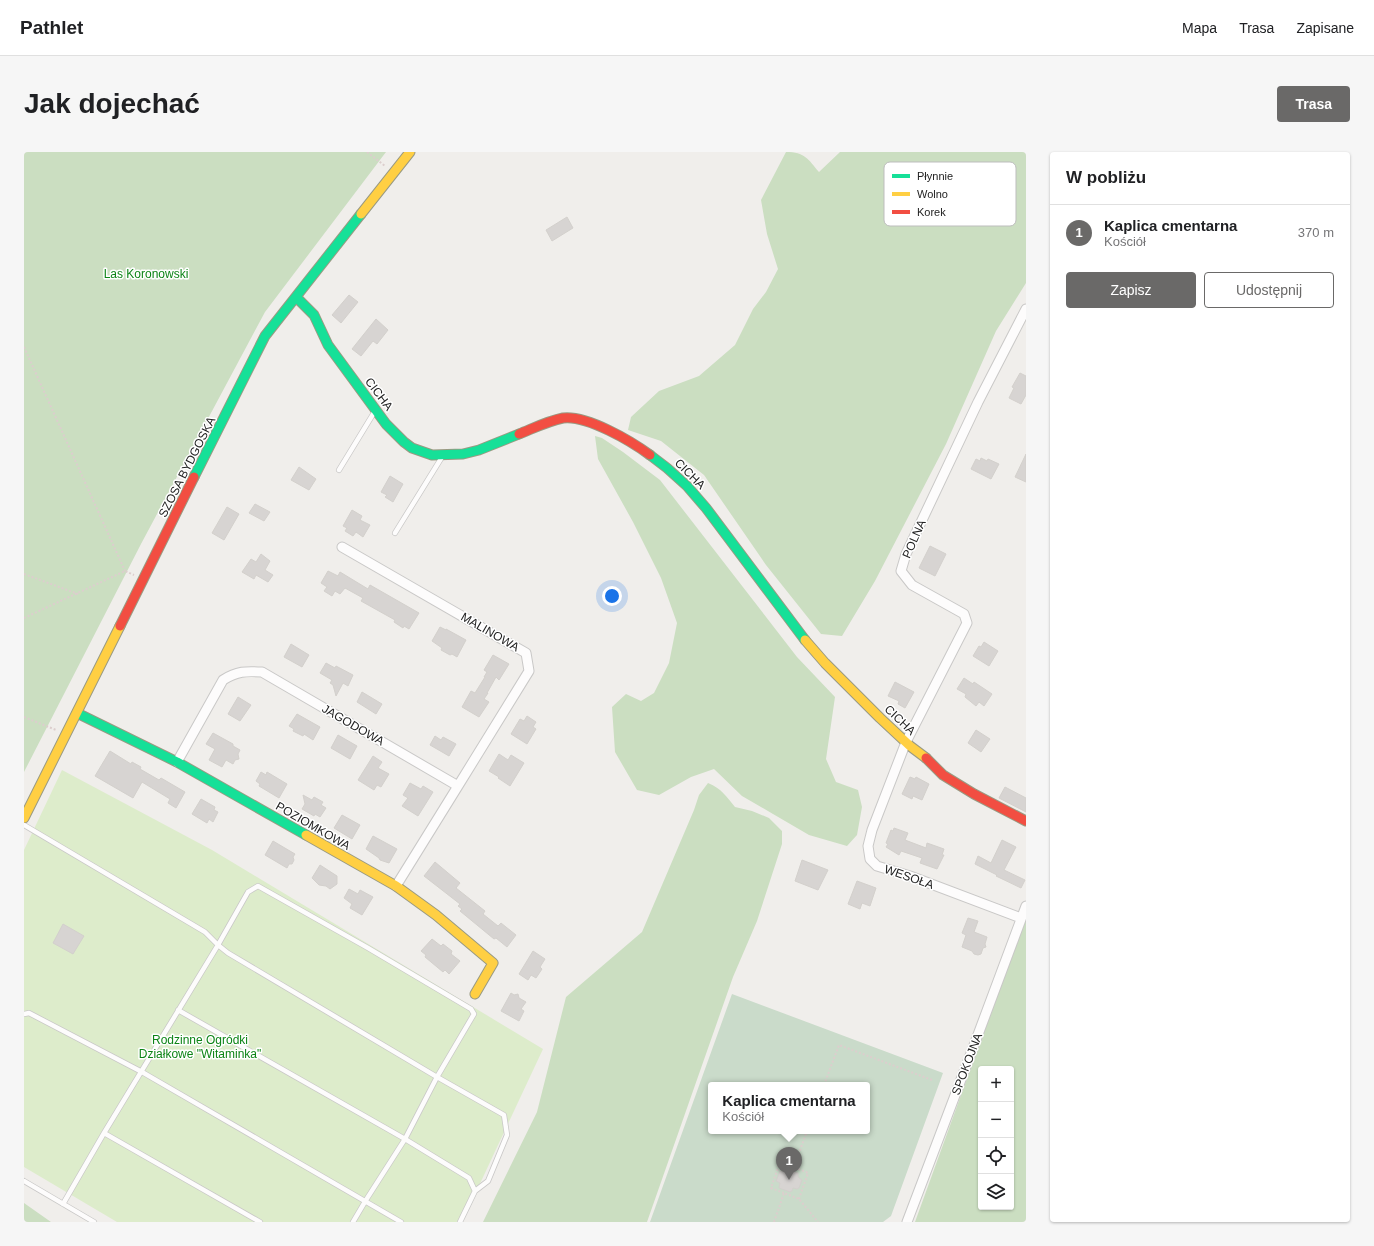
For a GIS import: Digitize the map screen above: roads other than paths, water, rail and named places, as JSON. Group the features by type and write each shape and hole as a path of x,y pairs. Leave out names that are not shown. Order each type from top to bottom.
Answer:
{"street":[{"name":"SZOSA BYDGOSKA","path":"24,818 266,336 410,152"},
{"name":"CICHA","path":"296,296 314,316 328,345 375,410 386,424 412,448 432,455 462,454 479,450 551,421 565,418 596,425 618,435 641,449 667,468 687,486 706,508 802,637 825,663 906,742 924,756 943,776 1026,821"},
{"name":"POLNA","path":"906,742 967,623 964,614 912,586 900,571 906,554 978,402 1026,310"},
{"name":"MALINOWA","path":"342,547 526,653 529,671 458,786"},
{"name":"JAGODOWA","path":"177,762 223,680 233,674 247,671 262,672 458,786"},
{"name":"POZIOMKOWA","path":"76,713 177,762 396,886 436,915 493,963 475,994"},
{"name":"WESOŁA","path":"906,742 872,830 868,846 870,859 877,866 910,876 1022,918"},
{"path":"396,886 458,786"},
{"name":"SPOKOJNA","path":"906,1222 1026,906"}],"lane":[{"path":"339,470 375,410"},
{"path":"395,533 443,455"},
{"path":"24,825 205,932 228,953 504,1115 507,1136 488,1181 475,1191 460,1222"},
{"path":"63,1204 104,1133 218,945 248,892 258,886 368,948 471,1009 474,1014 437,1077 405,1139 353,1222"},
{"path":"178,1010 405,1139 469,1178 475,1191"},
{"path":"24,1014 29,1013 142,1072 402,1222"},
{"path":"104,1133 260,1222"},
{"path":"24,1181 94,1222"}],"place":[{"name":"Kaplica cmentarna","path":"789,1180"}],"park label":[{"name":"Las Koronowski","path":"146,274"},
{"name":"Rodzinne Ogródki Działkowe \"Witaminka\"","path":"200,1047"}]}
